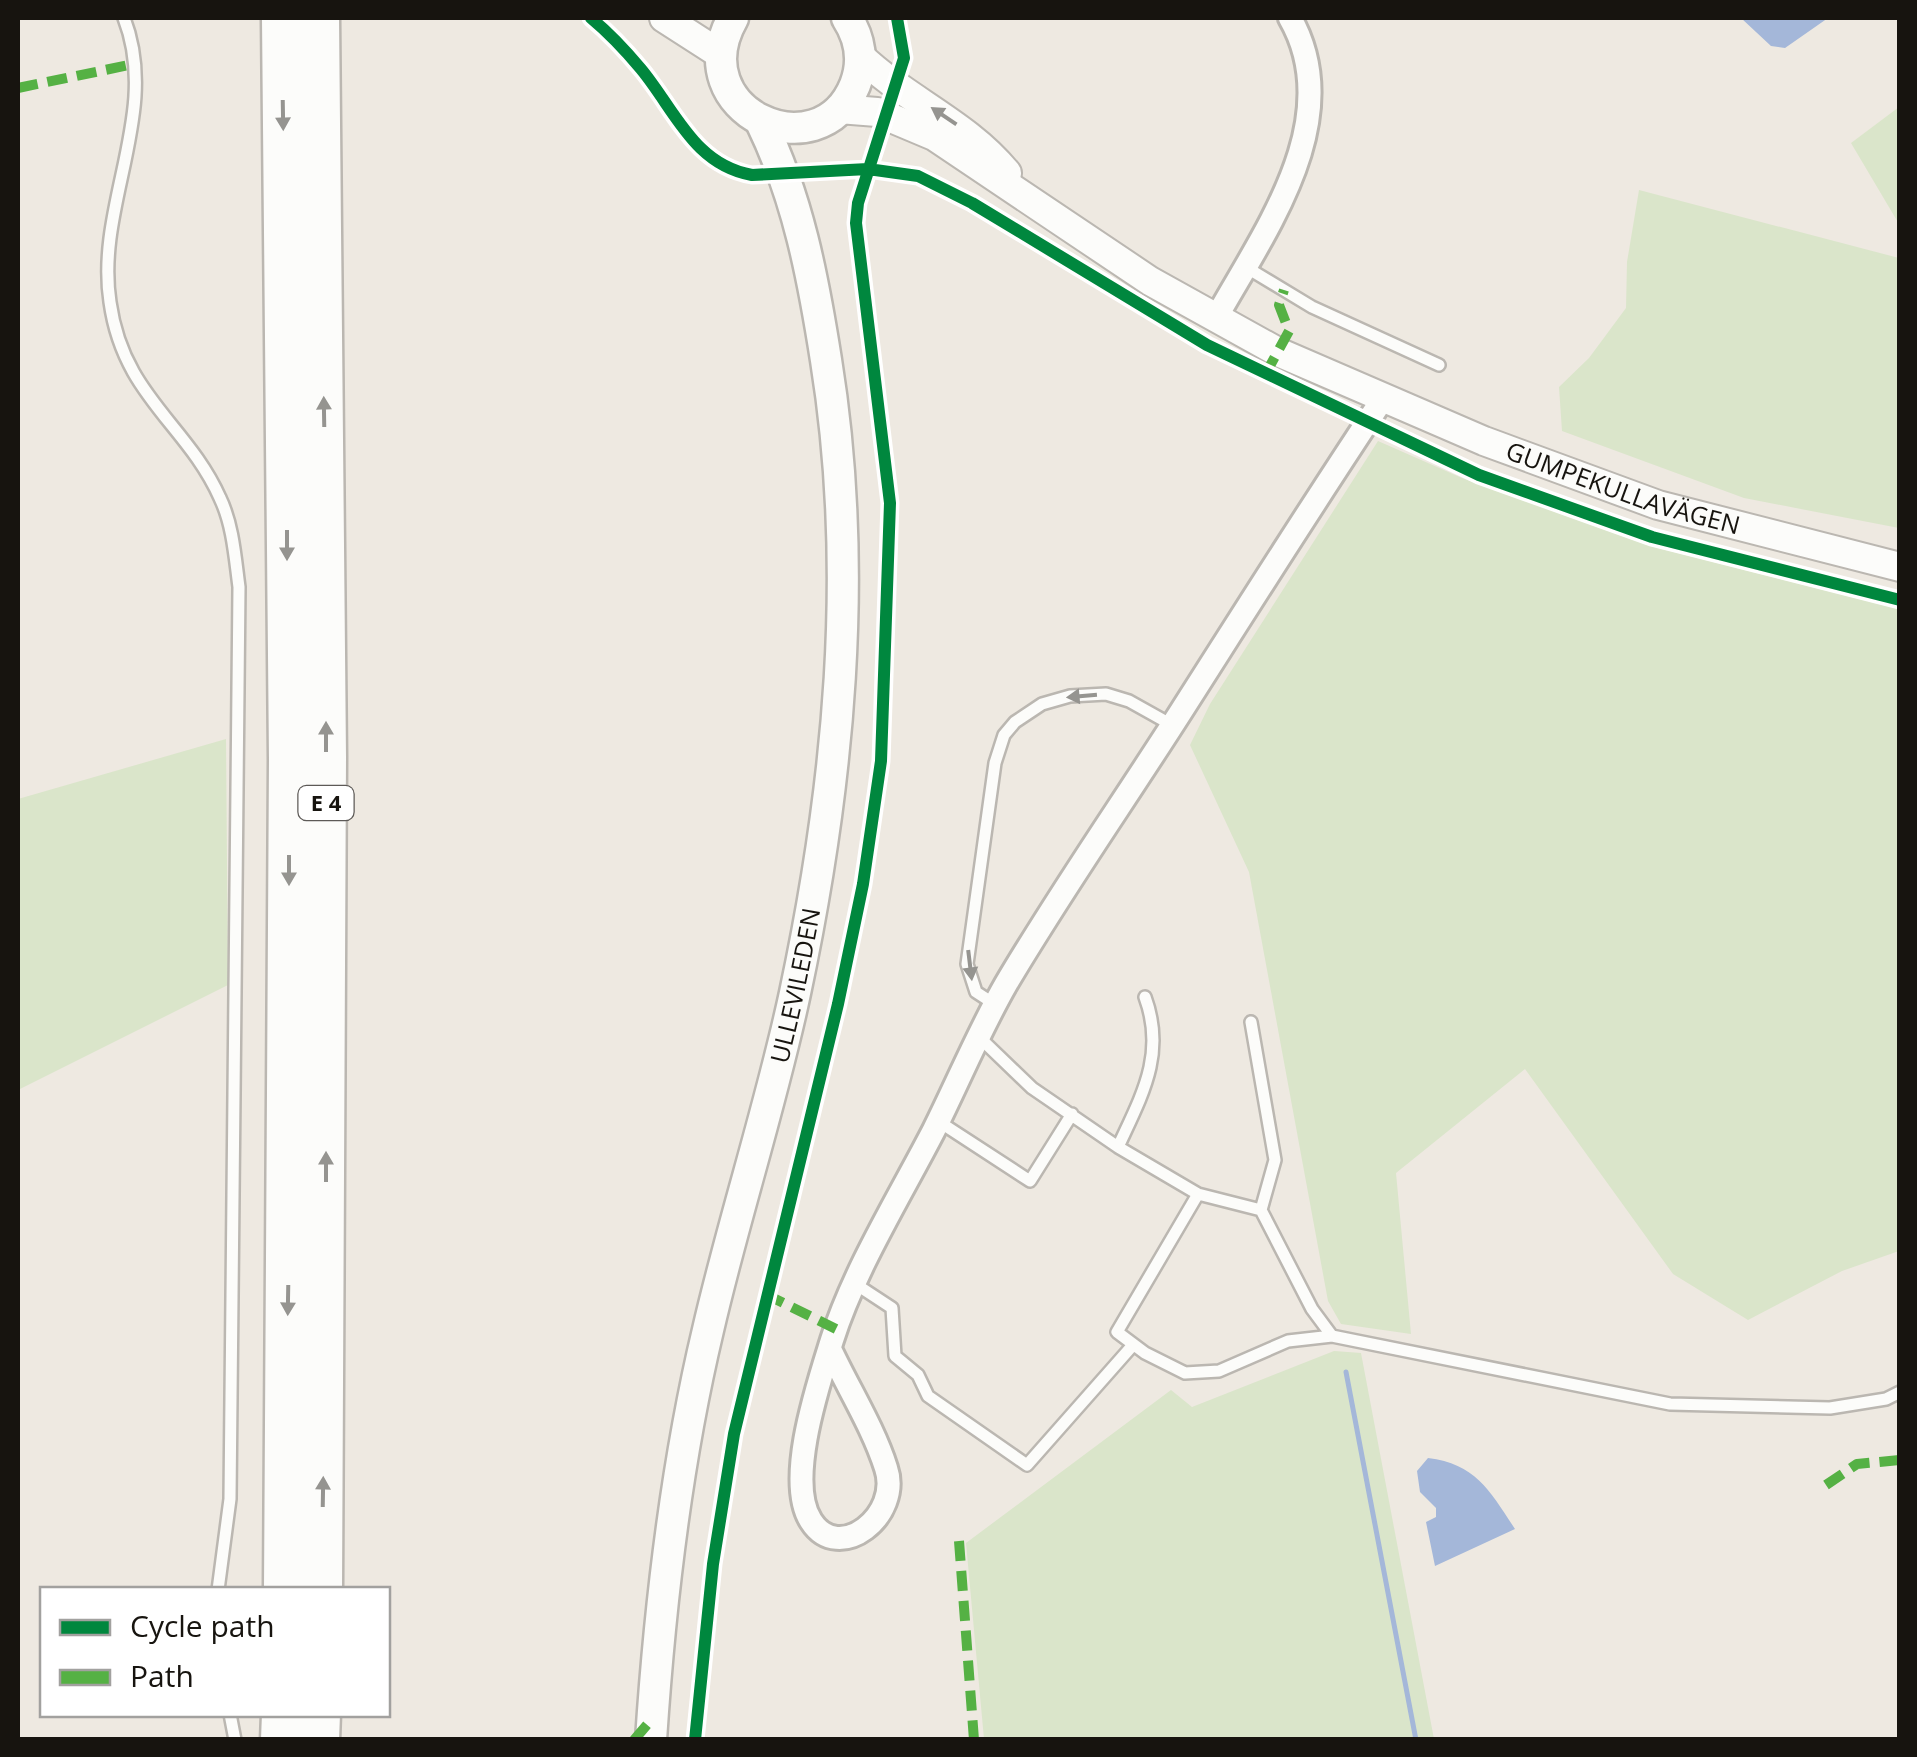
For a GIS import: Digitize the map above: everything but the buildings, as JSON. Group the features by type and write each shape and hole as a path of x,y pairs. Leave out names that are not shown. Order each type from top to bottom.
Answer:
{"highway":[{"name":"E 4","path":"282,18 289,740 284,1587"},
{"name":"E 4","path":"319,18 326,756 322,1587"}],"main road":[{"path":"733,18 720,54 730,94 761,122 785,128 810,125 838,109 853,90 860,56 847,18"},
{"name":"ULLEVILEDEN","path":"651,1740 666,1561 688,1426 707,1332 794,998 834,759 843,618 842,507 832,401 800,222 761,122"},
{"name":"ULLEVILEDEN","path":"800,222 802,150 810,125"}],"street":[{"path":"664,18 720,54"},
{"path":"1219,312 1293,176 1304,143 1308,83 1304,52 1290,18"},
{"name":"GUMPEKULLAVÄGEN","path":"860,56 880,75 976,139 1044,213"},
{"name":"GUMPEKULLAVÄGEN","path":"838,109 877,112 905,121 1044,213 1219,312 1384,397 1560,470 1658,505 1900,567"},
{"path":"830,1349 886,1466 890,1496 884,1511 868,1527 838,1537 826,1534 811,1521 804,1497 803,1460 830,1349 856,1285 996,1005 1384,397"}],"lane":[{"path":"124,18 134,64 134,106 132,139 112,218 109,301 134,377 220,498 235,552 238,587 230,1480 228,1532 219,1587"},
{"path":"1244,266 1312,307 1439,365"},
{"path":"996,1005 976,992 967,964 995,763 1004,735 1042,704 1087,694 1129,701 1172,725"},
{"path":"1118,1146 1150,1079 1156,1044 1145,997"},
{"path":"1251,1022 1276,1160 1262,1210 1312,1308 1332,1336"},
{"path":"979,1036 1032,1088 1118,1146 1198,1194 1262,1210"},
{"path":"938,1120 1030,1180 1072,1114"},
{"path":"1198,1194 1118,1332 1185,1373 1219,1370 1288,1342 1332,1336 1670,1404 1830,1408 1886,1399 1900,1392"},
{"path":"856,1285 892,1308 895,1356 918,1375 928,1396 1027,1465 1134,1344"}],"green space":[{"path":"1899,107 1899,224 1851,143"},
{"path":"1639,190 1899,258 1899,528 1744,498 1562,431 1559,387 1589,358 1626,308 1627,262"},
{"path":"1378,441 1462,478 1650,546 1899,609 1899,1251 1842,1271 1748,1320 1673,1274 1525,1069 1396,1173 1411,1334 1341,1324 1328,1301 1249,872 1190,745 1210,704"},
{"path":"226,739 228,985 18,1090 18,799"},
{"path":"1334,1351 1361,1353 1434,1739 984,1739 966,1543 1171,1390 1192,1407"}],"water":[{"path":"1741,18 1828,18 1785,48 1771,46"},
{"path":"1428,1458 1470,1473 1489,1491 1515,1529 1435,1566 1426,1522 1436,1517 1436,1508 1420,1492 1417,1471"}],"waterway":[{"path":"1346,1372 1416,1740"}],"marked path":[{"path":"18,88 134,64"},
{"path":"1265,375 1289,331 1279,305 1284,290"},
{"path":"765,1294 836,1329"},
{"path":"1826,1485 1857,1464 1900,1460"},
{"path":"959,1541 974,1740"},
{"path":"634,1740 652,1719"}],"cycle path":[{"path":"591,18 641,69 700,148 732,169 752,175 868,169 918,176 972,203 1207,345 1479,475 1652,537 1900,600"},
{"path":"695,1740 713,1564 734,1434 838,1004 863,884 881,761 890,503 856,223 858,203 904,58 897,18"}]}
